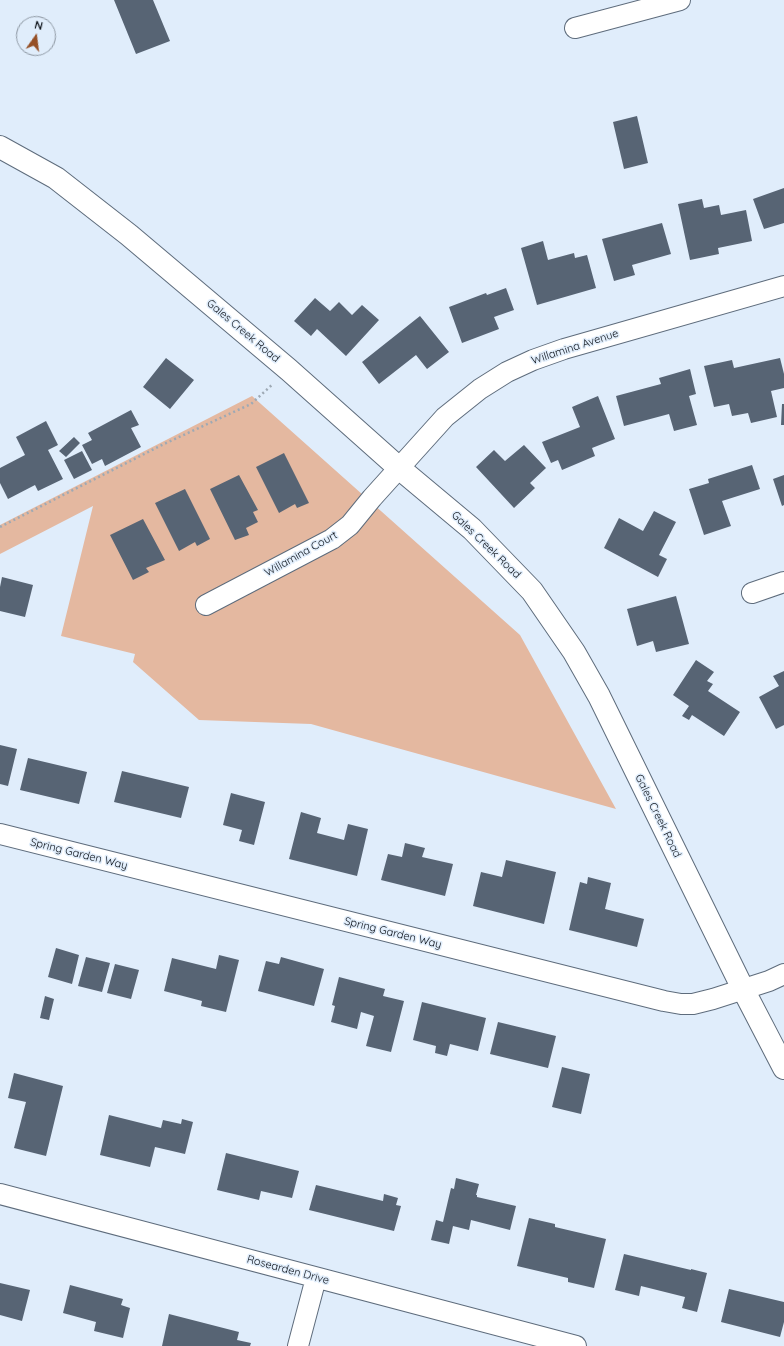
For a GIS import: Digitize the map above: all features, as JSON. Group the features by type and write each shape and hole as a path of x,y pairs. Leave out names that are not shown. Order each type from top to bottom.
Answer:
{"main road":[{"name":"Gales Creek Road","path":"0,147 56,178 129,235 289,370 472,529 532,591 574,652 599,696 743,989 784,1068"}],"street":[{"path":"575,28 680,0"},
{"name":"Willamina Avenue","path":"400,468 445,417 480,389 507,372 533,360 564,349 784,286"},
{"name":"Willamina Court","path":"206,605 332,539 350,525 372,498 400,468"},
{"path":"752,593 784,582"},
{"name":"Spring Garden Way","path":"0,834 664,1001 681,1004 694,1004 769,981 784,974"},
{"name":"Rosearden Drive","path":"0,1194 576,1346"},
{"path":"298,1346 316,1278"}],"path":[{"path":"0,527 164,444 251,404 289,370"}],"shaded area":[{"path":"252,396 520,635 616,809 311,724 199,720 133,662 135,654 61,636 93,506 0,554 0,525"}],"building":[{"path":"114,0 153,0 170,41 136,54"},
{"path":"637,116 648,163 624,169 613,122"},
{"path":"784,188 784,223 764,229 753,199"},
{"path":"702,199 704,208 719,205 721,215 746,210 752,241 718,248 719,254 690,260 678,204"},
{"path":"662,223 671,254 632,265 635,275 614,281 602,239"},
{"path":"543,241 548,260 574,253 575,258 587,255 596,288 537,305 521,248"},
{"path":"506,288 514,310 494,317 499,329 462,343 449,307 486,293 487,295"},
{"path":"315,298 330,311 339,302 352,315 362,305 379,320 346,356 317,329 311,336 294,321"},
{"path":"420,316 449,352 427,369 416,355 379,384 362,362"},
{"path":"166,358 194,380 170,409 143,387"},
{"path":"780,358 784,374 784,388 771,391 777,417 751,423 748,413 732,416 729,404 714,407 704,366 732,360 734,368"},
{"path":"690,369 696,394 689,396 697,425 674,431 669,414 624,426 616,396 661,384 659,378"},
{"path":"598,396 615,439 592,448 595,456 562,470 558,460 551,463 542,442 580,427 572,407"},
{"path":"782,404 784,404 784,425 781,425"},
{"path":"131,410 139,425 131,428 141,447 105,466 102,459 92,464 82,445 92,440 88,433"},
{"path":"46,421 58,445 48,450 63,479 38,491 35,485 8,499 0,483 0,468 25,455 16,437"},
{"path":"74,437 80,443 66,457 59,451"},
{"path":"524,445 546,468 530,483 535,488 514,508 476,467 494,450 505,461"},
{"path":"82,451 92,470 74,479 64,460"},
{"path":"284,453 309,503 297,508 295,504 279,513 256,467"},
{"path":"752,465 760,489 722,501 731,526 704,535 689,489 709,483 708,479"},
{"path":"239,475 258,510 253,512 258,522 246,528 249,535 235,540 210,489"},
{"path":"784,475 784,505 782,506 773,479"},
{"path":"185,489 210,539 197,546 195,542 179,551 155,503"},
{"path":"654,511 676,522 659,555 667,559 658,577 604,548 619,518 643,531"},
{"path":"143,519 165,560 146,568 149,572 133,580 110,535"},
{"path":"2,577 33,585 25,617 0,611 0,587"},
{"path":"676,596 689,644 656,652 653,641 637,646 627,609"},
{"path":"696,660 714,672 707,681 713,684 708,691 740,712 724,736 692,715 689,720 682,716 689,706 673,695"},
{"path":"784,671 784,725 776,729 759,697 779,686 773,676"},
{"path":"0,745 17,749 8,786 0,784"},
{"path":"28,758 87,772 79,804 20,790"},
{"path":"122,771 189,787 181,818 114,802"},
{"path":"231,793 265,802 254,845 239,841 242,830 223,825"},
{"path":"301,812 321,818 317,833 344,840 348,824 368,829 357,876 289,859"},
{"path":"405,843 425,848 422,857 453,864 445,896 381,880 388,854 402,857"},
{"path":"506,860 556,872 544,924 473,906 481,872 502,877"},
{"path":"588,877 611,883 605,909 644,919 637,947 569,930 580,882 587,884"},
{"path":"56,948 79,955 72,984 48,977"},
{"path":"219,955 239,960 226,1012 201,1006 202,1001 164,991 172,958 216,969"},
{"path":"86,957 110,963 102,992 78,986"},
{"path":"281,957 324,969 314,1006 258,991 266,961 279,964"},
{"path":"115,964 139,970 131,999 107,993"},
{"path":"339,977 385,989 383,996 404,1001 391,1052 366,1046 374,1016 361,1012 357,1029 331,1022 335,1006 332,1005"},
{"path":"45,996 54,999 49,1020 40,1018"},
{"path":"422,1002 486,1018 478,1051 450,1044 447,1056 435,1053 436,1046 413,1040"},
{"path":"498,1022 556,1036 548,1068 490,1054"},
{"path":"562,1067 590,1074 581,1114 552,1107"},
{"path":"14,1073 63,1086 46,1156 14,1148 26,1102 8,1098"},
{"path":"109,1115 161,1128 163,1120 181,1124 182,1119 193,1122 185,1154 155,1147 150,1167 100,1155"},
{"path":"226,1153 299,1171 292,1198 261,1191 259,1200 217,1190"},
{"path":"456,1178 479,1184 476,1195 477,1197 516,1206 510,1230 471,1220 469,1230 453,1226 449,1244 431,1240 436,1220 443,1222 451,1188 454,1189"},
{"path":"316,1185 383,1201 384,1194 398,1198 396,1205 401,1206 394,1231 309,1210"},
{"path":"529,1218 555,1224 555,1227 606,1239 594,1288 568,1282 568,1278 517,1266"},
{"path":"624,1254 707,1273 697,1312 682,1308 685,1297 641,1286 639,1296 615,1290"},
{"path":"0,1283 30,1290 22,1321 0,1315"},
{"path":"70,1285 123,1299 121,1305 130,1308 123,1338 94,1331 96,1322 63,1313"},
{"path":"729,1289 784,1302 784,1322 780,1337 721,1322"},
{"path":"169,1314 239,1332 237,1340 251,1343 250,1346 162,1346"}]}
